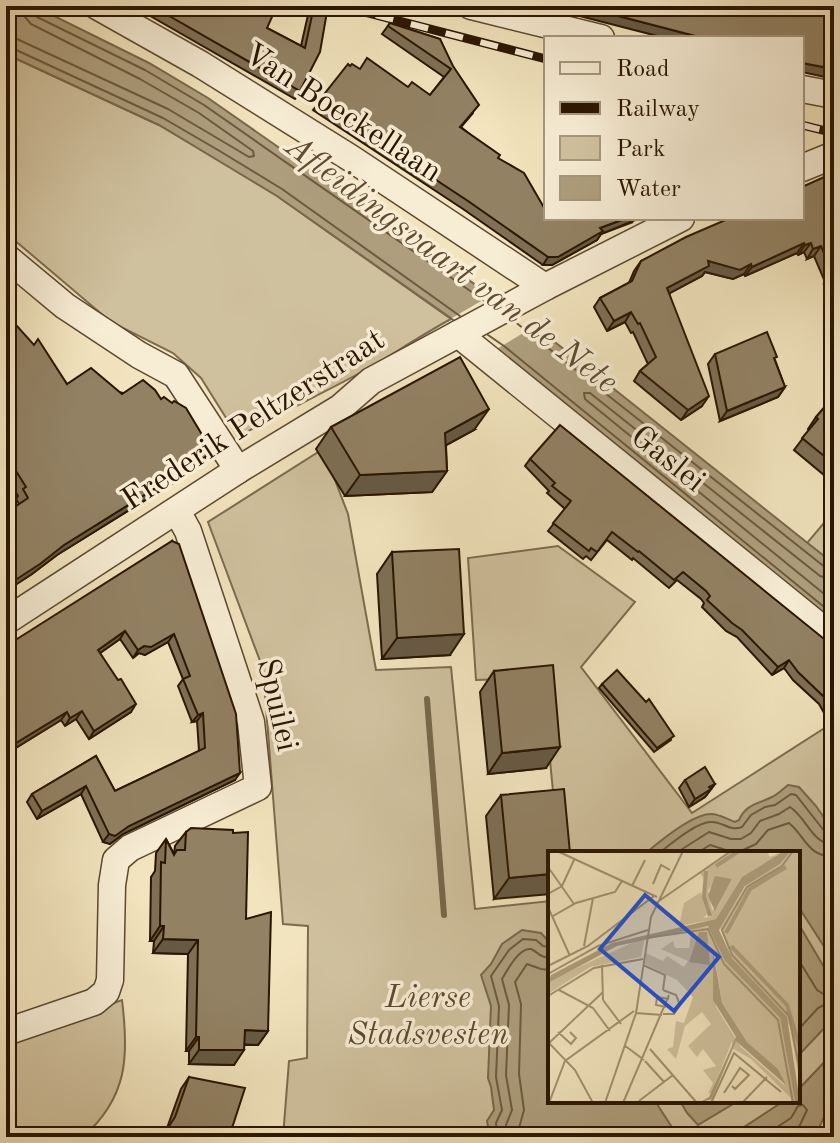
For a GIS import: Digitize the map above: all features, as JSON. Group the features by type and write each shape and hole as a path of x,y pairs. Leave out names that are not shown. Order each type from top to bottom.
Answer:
{"street":[{"name":"Van Boeckellaan","path":"97,6 200,64 352,159 545,287"},
{"path":"471,6 593,36"},
{"path":"804,89 834,95"},
{"path":"804,167 834,155"},
{"name":"Frederik Peltzerstraat","path":"6,621 238,470 340,408 371,381 677,220"},
{"path":"6,257 65,306 139,355 176,375 238,470"},
{"name":"Gaslei","path":"462,332 834,638"},
{"name":"Spuilei","path":"6,1032 94,1002 106,992 110,980 112,885 116,860 130,848 258,787 248,711 188,531 177,511"}],"green space":[{"path":"6,54 159,125 214,157 277,196 451,319 359,374 238,437 201,378 173,353 111,322 6,233"},
{"name":"Lierse Stadsvesten","path":"323,449 348,514 376,670 451,667 475,909 548,901 548,1103 781,1103 729,1137 283,1137 289,1061 307,1058 308,926 283,924 263,669 208,522"},
{"path":"834,511 834,564 807,543"},
{"path":"558,546 635,602 581,667 692,813 834,722 834,1052 800,1088 800,851 559,851 542,678 476,680 468,558"},
{"path":"122,1000 125,1057 122,1074 109,1107 98,1122 83,1137 6,1137 6,1041"}],"water":[{"path":"6,6 34,6 149,63 208,98 536,327 834,564 834,625 499,352 277,196 159,125 6,54"},
{"path":"788,785 799,787 834,832 834,962 800,909 800,851 649,851 695,818 711,814 735,822 749,808"},
{"path":"800,926 834,984 831,1021 800,1054"},
{"path":"522,930 541,933 548,941 548,1103 656,1103 677,1135 675,1137 490,1137 487,1121 494,1110 488,1078 491,1006 481,975 502,944"},
{"path":"834,1052 834,1095 815,1137 729,1137 781,1103 800,1103 800,1088"},
{"path":"681,1103 735,1103 698,1125"}],"pier":[{"path":"495,293 538,324 497,349 452,318"}],"building":[{"path":"152,6 254,6 272,17 267,28 305,48 314,6 328,6 320,52 300,91"},
{"path":"580,6 831,6 834,69 804,63 804,36 695,36"},
{"path":"390,23 440,39 453,66 479,105 460,127 500,155 498,158 524,173 544,208 544,220 622,220 600,228 603,231 558,257 548,257 318,102 348,64 360,69 367,58 408,87 412,82 430,95 451,69 388,26"},
{"path":"833,173 834,271 821,246 813,249 811,243 804,243 740,270 708,261 709,266 667,288 709,396 688,410 640,371 656,357 640,323 631,312 614,321 600,298 632,281 641,261 725,220 804,220 804,186"},
{"path":"6,314 34,345 38,339 67,384 91,368 122,394 143,380 161,399 164,397 186,408 210,448 208,455 64,545 6,586 6,513 28,498 23,489 26,487 6,455 6,439 11,436 6,429 9,420 6,415 6,384 10,378 6,374"},
{"path":"767,332 785,387 727,411 715,354"},
{"path":"460,357 489,409 445,433 447,471 360,475 331,427"},
{"path":"832,398 834,431 831,435 834,438 834,464 802,438"},
{"path":"560,425 834,645 834,712 789,660 778,667 707,600 710,596 706,591 683,572 674,580 612,532 597,552 591,548 589,551 553,523 571,501 552,486 555,483 530,459"},
{"path":"172,541 179,544 236,714 240,773 129,826 115,836 109,834 86,786 42,811 32,794 96,756 115,791 205,748 203,713 198,715 183,679 190,676 174,634 151,647 144,646 138,650 125,631 98,650 136,704 94,731 82,711 70,718 67,712 6,749 6,646"},
{"path":"459,549 464,634 397,638 392,552"},
{"path":"553,665 560,747 502,753 494,671"},
{"path":"617,670 646,702 649,699 674,736 657,748 602,684"},
{"path":"705,767 715,784 695,799 685,780"},
{"path":"564,789 570,851 548,851 548,874 509,878 501,795"},
{"path":"191,828 248,832 246,919 271,912 268,1031 245,1030 244,1050 199,1050 199,1037 196,1037 198,940 163,939 164,926 160,926 161,862 165,863 166,839 174,855 177,850 185,850 186,832"},
{"path":"189,1077 245,1088 226,1137 162,1137 175,1117"}],"waterway":[{"path":"427,699 444,915"}],"railway":[{"path":"341,6 544,58"},
{"path":"804,126 834,133"}],"water label":[{"name":"Afleidingsvaart van de Nete","path":"451,265"}]}
